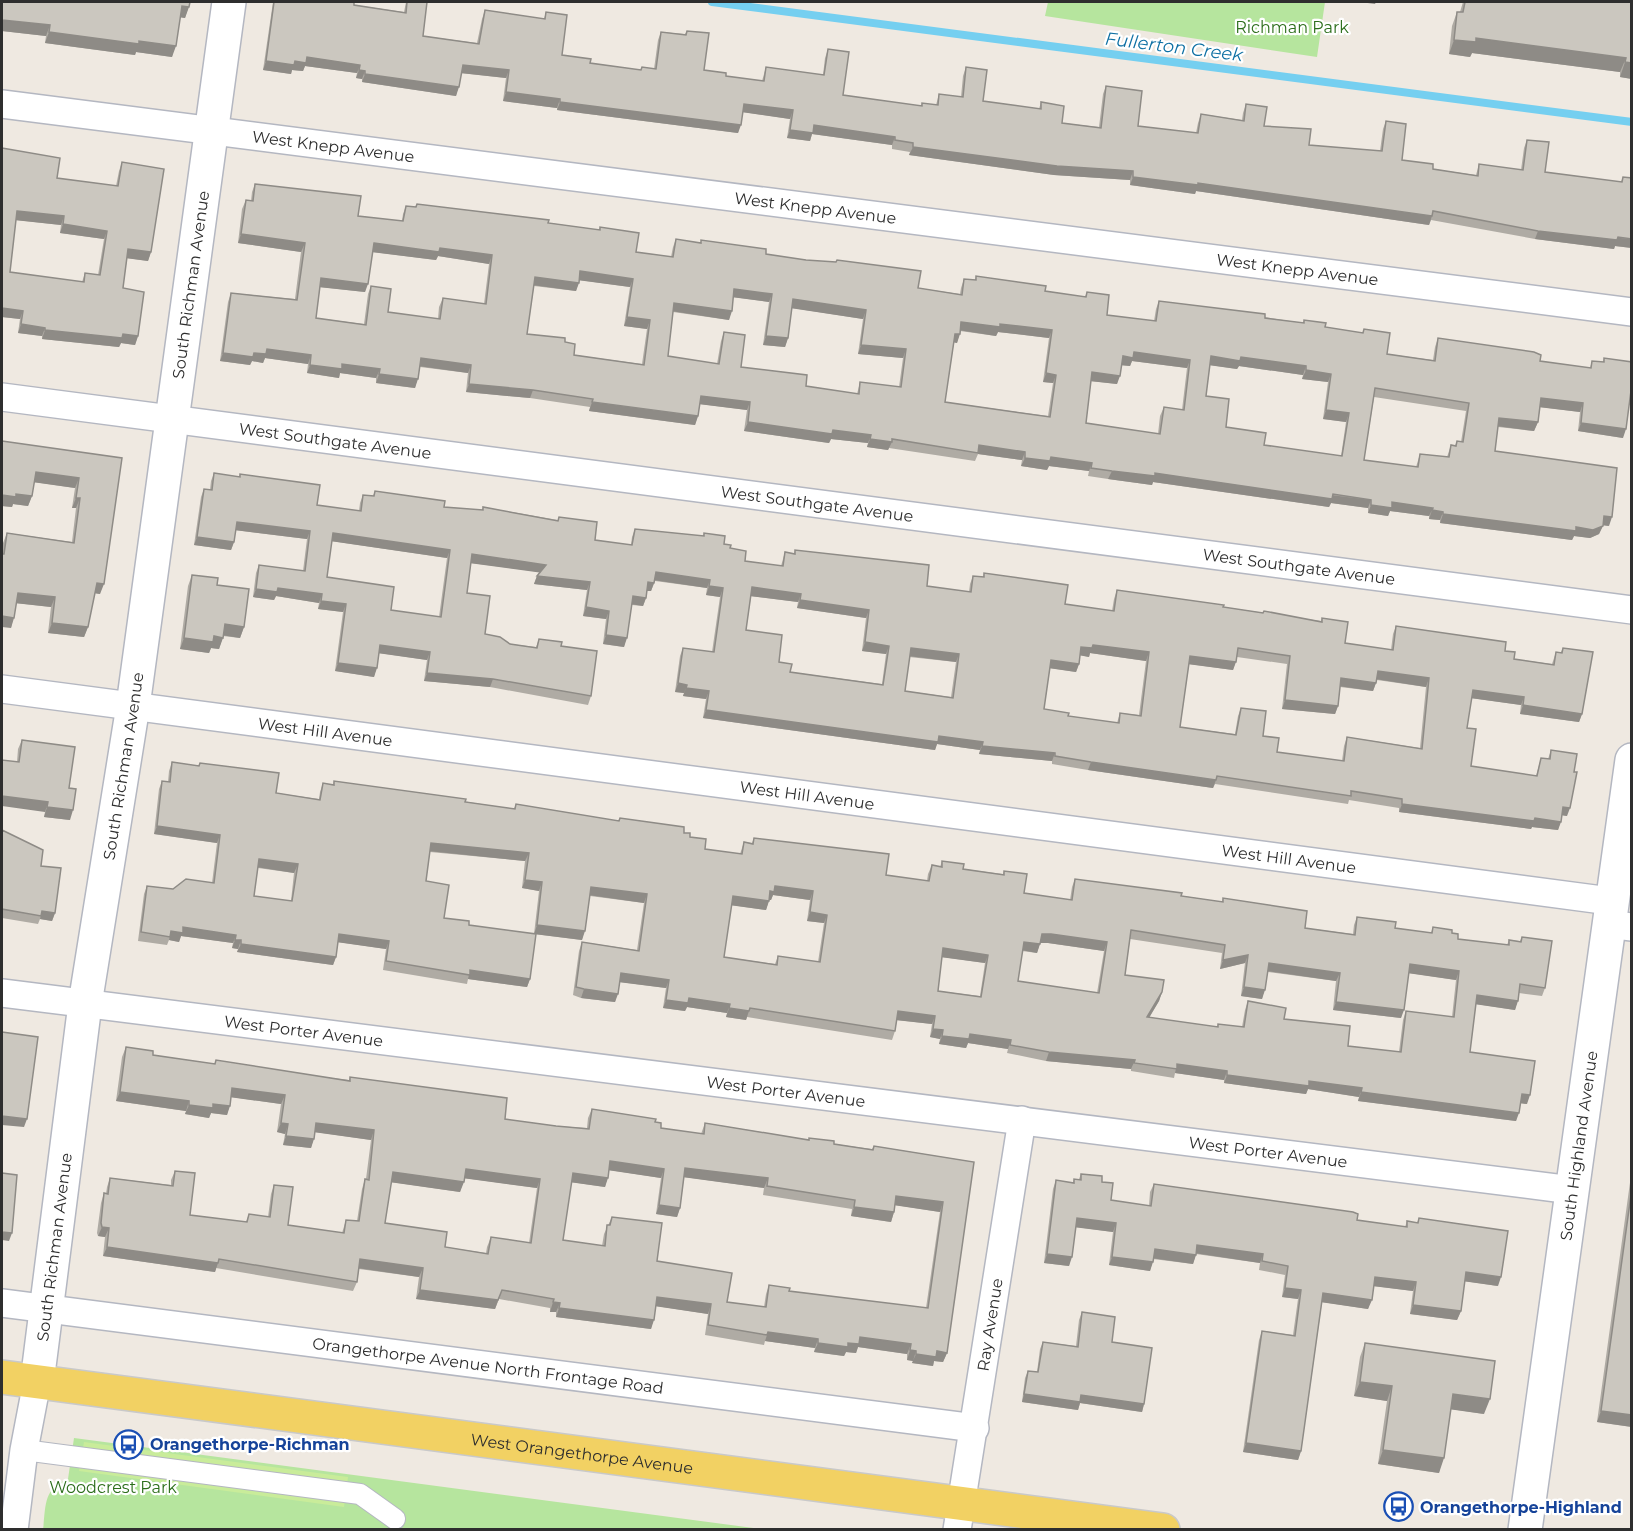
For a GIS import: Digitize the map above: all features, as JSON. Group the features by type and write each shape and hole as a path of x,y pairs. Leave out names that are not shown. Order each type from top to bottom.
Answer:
{"main road":[{"name":"West Orangethorpe Avenue","path":"2,1377 960,1516 1163,1530"}],"street":[{"name":"South Richman Avenue","path":"14,1530 24,1450 48,1310 85,1004 133,706 229,2"},
{"name":"West Knepp Avenue","path":"2,105 1632,312"},
{"name":"West Southgate Avenue","path":"2,397 1632,610"},
{"name":"West Hill Avenue","path":"2,689 1616,917"},
{"name":"South Highland Avenue","path":"1525,1530 1572,1190 1616,917 1632,760"},
{"name":"West Porter Avenue","path":"2,993 1572,1190"},
{"name":"Ray Avenue","path":"960,1516 1022,1120"},
{"name":"Orangethorpe Avenue North Frontage Road","path":"2,1304 975,1428"},
{"path":"24,1450 360,1494 395,1519"}],"green space":[{"name":"Richman Park","path":"1048,2 1325,2 1317,57 1045,16"},
{"name":"Woodcrest Park","path":"74,1438 761,1529 43,1530 47,1499 54,1488 68,1479"},
{"path":"84,1442 348,1477 344,1507 79,1471"}],"building":[{"path":"2,2 190,2 189,7 182,6 176,46 139,41 139,44 49,32 50,25 2,20"},
{"path":"274,2 354,2 354,5 406,13 407,2 427,2 423,36 479,44 485,10 545,19 546,12 567,15 562,55 591,59 590,63 641,70 642,67 656,69 661,32 686,35 687,31 709,33 704,70 726,73 726,76 764,81 766,67 824,75 828,49 849,52 843,95 922,106 922,103 938,105 939,94 963,97 966,67 987,70 983,101 1041,109 1041,102 1064,106 1062,123 1101,128 1106,86 1142,91 1138,126 1198,133 1201,114 1244,121 1246,104 1267,107 1264,126 1311,129 1309,145 1382,151 1386,121 1406,124 1402,160 1433,164 1433,169 1478,176 1479,164 1523,170 1527,140 1549,142 1545,172 1622,182 1623,177 1632,178 1632,239 1618,237 1617,240 1538,231 1433,211 1432,216 1198,183 1198,185 1133,177 1133,171 1057,166 913,147 913,143 895,140 895,137 814,125 813,133 790,130 793,110 744,104 741,125 560,102 560,99 506,92 509,70 463,65 459,87 365,74 365,71 359,70 360,65 307,57 306,63 295,61 294,65 266,61"},
{"path":"1465,2 1632,2 1632,63 1625,62 1626,58 1476,38 1476,42 1454,40 1457,12 1463,12"},
{"path":"2,148 60,158 57,178 118,186 122,162 164,169 151,252 128,249 123,288 144,292 138,336 123,334 122,338 45,330 45,328 21,324 23,311 2,308","holes":["17,211 64,216 63,224 107,231 100,275 85,273 84,282 10,272"]},
{"path":"255,184 361,196 358,216 403,221 406,206 416,207 417,204 549,220 548,223 639,233 636,252 673,257 676,239 701,243 701,240 766,249 766,254 806,260 836,262 837,260 921,271 918,288 962,295 964,279 976,280 976,276 1046,286 1045,291 1086,297 1087,292 1109,295 1107,315 1156,321 1159,301 1265,314 1265,318 1326,323 1325,327 1363,333 1364,329 1390,333 1387,354 1435,361 1438,338 1534,352 1541,355 1540,361 1591,368 1592,361 1604,362 1604,358 1632,362 1632,383 1626,429 1581,423 1583,403 1541,398 1538,422 1499,418 1495,451 1617,468 1612,517 1604,516 1603,526 1593,530 1576,527 1576,531 1443,514 1443,512 1432,510 1433,508 1392,502 1392,508 1371,505 1371,500 1333,494 1332,499 1155,473 1155,476 1091,468 1092,463 1051,457 1050,461 1025,458 1025,452 979,445 978,453 892,439 892,442 870,439 871,435 833,430 832,434 748,422 750,402 701,396 698,416 592,402 593,399 533,390 469,384 471,365 421,358 418,379 379,374 380,369 342,364 342,369 310,365 311,355 267,349 266,354 254,353 253,357 223,353 231,293 297,300 305,243 241,234 246,200 253,201","holes":["374,243 439,252 440,248 492,255 486,304 443,298 440,319 388,312 391,289 371,286 366,325 316,318 321,278 368,284","580,271 633,279 627,317 650,320 644,365 574,355 575,344 565,342 565,338 527,334 535,277 579,283","734,289 772,294 766,336 788,338 793,299 866,310 861,345 906,349 901,387 860,382 859,394 806,386 807,375 741,367 745,335 724,332 719,364 668,356 674,303 732,311","961,322 1052,330 1046,373 1056,375 1050,417 945,402 955,334 960,334","1134,352 1190,360 1184,410 1164,407 1160,434 1086,423 1092,372 1120,376 1123,356 1133,358","1211,356 1240,361 1241,357 1306,366 1306,370 1331,374 1326,410 1349,413 1342,456 1264,445 1266,433 1226,427 1229,399 1206,396","1375,388 1469,403 1463,442 1457,441 1456,446 1451,445 1449,457 1420,454 1418,467 1364,460"]},
{"path":"2,441 122,458 104,584 97,583 88,627 52,623 55,597 18,593 14,618 2,616 2,554 4,554 7,533 74,543 80,498 76,498 79,478 36,472 32,496 2,495"},
{"path":"214,473 240,477 240,474 320,485 317,505 361,511 363,495 374,496 375,491 445,501 444,507 483,510 483,507 558,521 559,517 597,522 595,540 632,545 635,529 704,536 704,533 725,536 724,544 731,545 730,548 746,551 745,561 783,566 785,552 795,554 795,550 929,565 927,586 971,592 973,576 984,577 984,573 1068,585 1065,604 1114,611 1117,590 1224,605 1223,607 1263,613 1264,611 1322,622 1322,618 1348,622 1345,643 1393,650 1396,626 1506,642 1505,651 1515,652 1514,659 1554,665 1556,652 1562,653 1563,648 1593,652 1582,714 1523,705 1524,697 1473,690 1467,728 1476,729 1471,766 1537,776 1541,758 1550,759 1551,750 1577,754 1574,772 1577,772 1570,808 1563,807 1561,822 1535,818 1534,821 1402,804 1402,799 1351,791 1351,796 1217,776 1216,780 1055,756 1055,753 982,746 983,742 939,736 938,742 706,710 709,691 686,688 687,685 678,683 683,648 714,652 723,588 709,586 710,580 656,572 654,583 648,582 646,598 633,596 627,638 606,635 609,611 586,607 590,582 537,576 546,565 472,554 467,593 490,596 485,634 500,637 510,644 537,648 539,639 562,642 561,646 597,651 591,696 493,679 427,673 430,652 380,645 377,668 338,663 346,604 321,601 322,594 278,588 277,592 256,589 259,565 305,571 310,531 237,522 234,542 197,537 204,489 212,490","holes":["333,533 450,550 441,617 391,610 394,587 327,577","752,587 801,594 800,600 869,610 865,642 889,646 883,685 790,672 792,664 779,662 782,635 746,630","1093,645 1149,652 1141,716 1120,713 1119,723 1068,716 1069,713 1044,709 1051,660 1079,664 1081,647 1092,648","911,648 959,654 953,698 905,691","1238,648 1290,656 1285,700 1338,706 1341,678 1376,683 1378,671 1429,678 1422,749 1347,737 1344,761 1277,752 1279,738 1263,736 1266,711 1241,708 1236,735 1180,727 1190,656 1236,662"]},
{"path":"192,575 218,578 217,585 249,589 244,627 225,624 223,638 214,636 213,642 184,638"},
{"path":"22,740 75,747 69,788 76,789 73,810 47,807 48,802 2,796 2,760 19,762"},
{"path":"172,762 199,766 200,763 279,773 276,793 320,800 323,783 334,785 334,781 466,799 465,802 515,809 516,804 619,821 620,818 684,827 684,833 690,833 690,837 706,839 705,849 742,854 744,842 753,844 754,838 889,854 886,875 929,881 932,865 942,867 942,861 964,864 963,869 1004,875 1004,871 1027,874 1024,893 1072,900 1075,879 1182,893 1181,896 1223,902 1223,898 1307,911 1305,928 1355,935 1357,917 1396,922 1395,928 1432,933 1433,927 1452,930 1452,933 1458,934 1458,939 1509,945 1509,940 1521,942 1522,937 1552,941 1545,988 1520,984 1518,1001 1477,995 1470,1052 1535,1061 1530,1095 1522,1094 1519,1113 1361,1092 1362,1088 1309,1081 1309,1086 1227,1075 1227,1071 1177,1064 1177,1069 1134,1063 1135,1060 1049,1052 1010,1045 1011,1040 970,1034 969,1039 942,1036 943,1030 933,1029 935,1016 898,1011 895,1031 750,1008 749,1011 729,1008 730,1004 689,998 688,1003 666,1000 669,980 621,973 618,994 584,989 576,987 582,942 639,951 647,894 591,887 585,931 537,925 542,882 525,880 529,853 431,843 426,881 449,885 444,918 469,921 469,925 536,934 530,979 470,970 470,975 386,961 389,941 339,934 336,957 241,944 241,940 235,940 236,935 183,927 183,933 171,931 170,937 141,932 147,886 173,889 186,879 214,883 220,835 157,826 162,781 170,782","holes":["259,859 298,864 292,901 254,896","775,886 813,891 810,912 827,915 820,962 778,956 777,965 724,957 733,896 769,901 770,891 774,892","1131,930 1225,945 1223,960 1248,955 1244,987 1265,990 1269,963 1340,973 1336,1002 1404,1010 1410,964 1459,971 1454,1017 1406,1011 1401,1052 1348,1046 1350,1026 1284,1019 1286,1008 1248,1001 1244,1027 1218,1024 1218,1027 1147,1017 1162,992 1164,980 1125,975","1042,934 1107,942 1099,993 1018,981 1024,942 1040,944","943,948 988,955 981,997 938,991"]},
{"path":"2,830 43,850 41,866 61,868 55,913 42,911 41,916 2,909"},
{"path":"2,1032 38,1037 27,1119 2,1116"},
{"path":"126,1047 153,1051 153,1055 215,1064 216,1060 350,1081 350,1077 507,1098 505,1119 556,1126 589,1129 592,1109 656,1119 655,1122 661,1123 661,1128 704,1134 705,1123 809,1140 809,1138 834,1141 834,1144 873,1150 874,1146 974,1162 947,1353 937,1351 936,1357 916,1354 916,1351 910,1350 911,1344 860,1337 859,1344 848,1343 848,1347 818,1343 818,1339 768,1332 767,1335 708,1325 711,1304 657,1297 654,1320 559,1308 560,1303 553,1302 554,1299 502,1290 498,1300 420,1290 423,1268 360,1259 357,1282 219,1259 218,1263 107,1247 109,1228 102,1227 101,1223 104,1193 108,1194 110,1178 173,1186 175,1171 195,1173 190,1215 247,1222 249,1214 270,1217 274,1185 293,1187 288,1225 344,1233 346,1220 359,1221 365,1179 369,1180 374,1130 316,1123 314,1139 286,1136 288,1124 281,1123 285,1095 232,1088 230,1106 213,1104 213,1108 189,1105 189,1101 120,1092","holes":["610,1161 664,1169 659,1205 680,1208 685,1168 768,1178 767,1186 855,1200 854,1207 894,1212 896,1196 943,1202 928,1308 789,1291 790,1288 769,1285 766,1307 727,1302 732,1273 657,1261 662,1223 612,1217 610,1225 607,1225 605,1246 563,1240 573,1173 608,1178","466,1169 540,1179 531,1243 491,1237 488,1254 445,1247 447,1232 385,1223 393,1172 464,1182"]},
{"path":"2,1173 17,1175 12,1233 2,1232"},
{"path":"1081,1174 1102,1176 1102,1182 1113,1183 1111,1200 1151,1206 1154,1184 1353,1212 1358,1214 1357,1220 1407,1227 1407,1221 1418,1223 1419,1218 1508,1231 1501,1277 1466,1272 1461,1311 1413,1305 1416,1282 1375,1277 1372,1300 1323,1293 1301,1451 1246,1443 1262,1331 1295,1336 1301,1290 1285,1288 1288,1266 1262,1261 1263,1254 1197,1245 1196,1255 1155,1249 1153,1262 1112,1257 1116,1223 1077,1218 1072,1257 1047,1254 1056,1180 1074,1183 1074,1179 1081,1180"},
{"path":"1632,1188 1632,1415 1601,1411"},
{"path":"1082,1312 1115,1317 1112,1342 1152,1348 1144,1404 1081,1395 1080,1402 1024,1394 1028,1371 1038,1372 1043,1342 1078,1347"},
{"path":"1365,1343 1495,1361 1490,1399 1453,1394 1444,1458 1383,1450 1392,1386 1360,1382"}],"waterway":[{"name":"Fullerton Creek","path":"712,2 1632,122"}],"place":[{"name":"Orangethorpe-Richman","path":"129,1444"},
{"name":"Orangethorpe-Highland","path":"1399,1507"}]}
